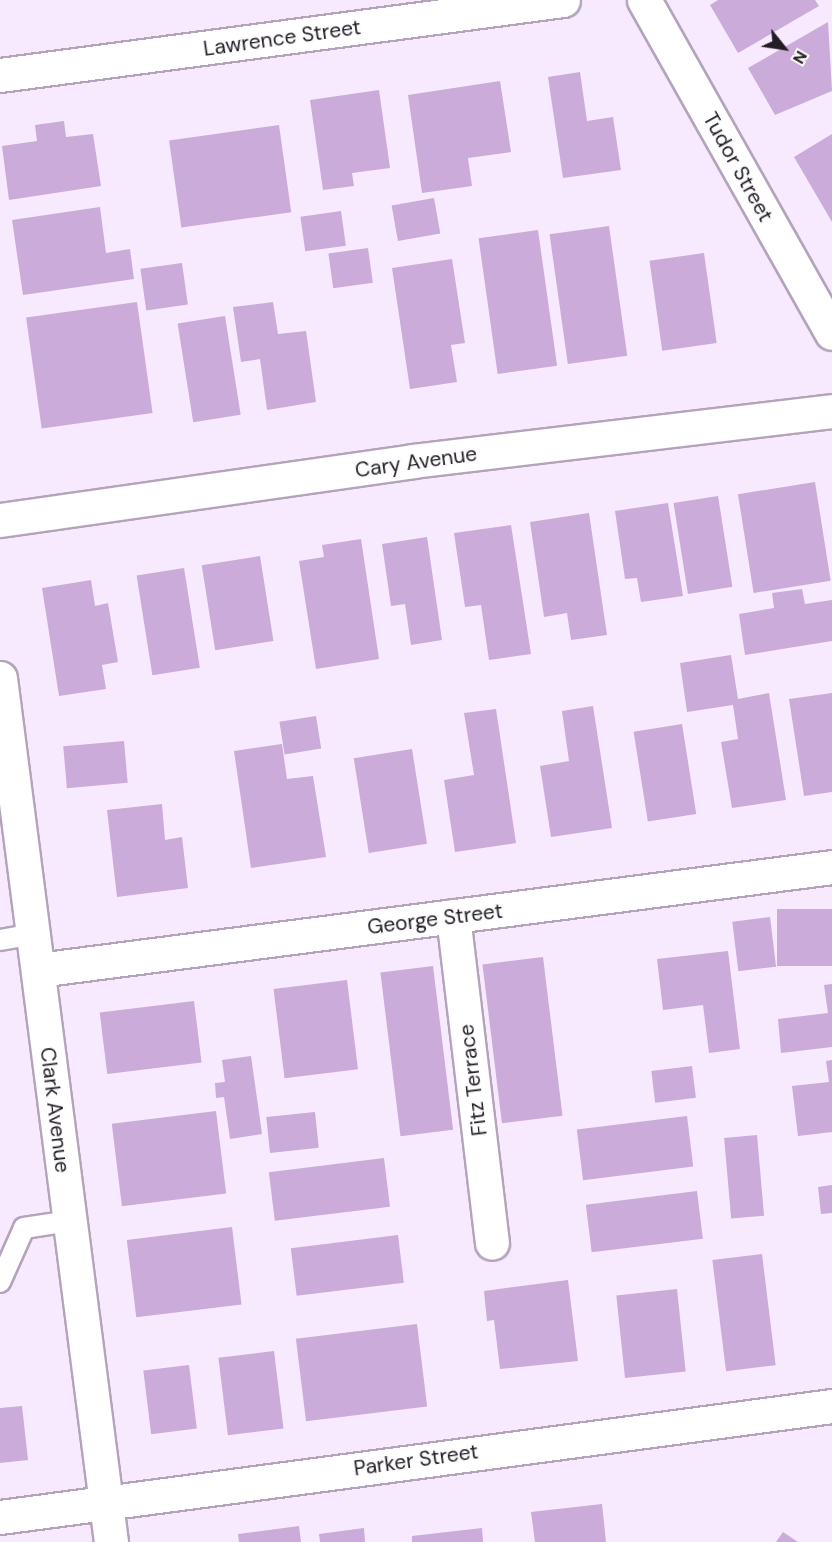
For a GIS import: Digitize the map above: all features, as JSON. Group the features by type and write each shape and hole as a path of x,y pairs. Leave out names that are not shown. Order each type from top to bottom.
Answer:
{"street":[{"name":"Lawrence Street","path":"0,75 563,0"},
{"name":"Tudor Street","path":"644,0 832,333"},
{"name":"Cary Avenue","path":"0,520 413,462 832,411"},
{"name":"Clark Avenue","path":"0,678 111,1542"},
{"name":"George Street","path":"38,970 832,867"},
{"name":"Fitz Terrace","path":"453,916 492,1243"},
{"name":"Parker Street","path":"0,1517 832,1406"}],"lane":[{"path":"0,939 33,934"},
{"path":"0,1281 24,1228 70,1221"}],"building":[{"path":"718,0 815,0 819,6 738,53 710,5"},
{"path":"828,22 832,91 775,115 748,68"},
{"path":"580,72 587,121 613,117 621,170 563,178 548,77"},
{"path":"500,81 511,152 468,158 472,186 422,193 408,95"},
{"path":"379,90 390,168 352,173 354,186 323,190 310,100"},
{"path":"64,121 66,137 93,134 101,186 9,200 2,146 37,141 35,125"},
{"path":"279,125 291,212 181,228 169,140"},
{"path":"832,134 832,222 794,157"},
{"path":"434,198 440,233 398,241 392,205"},
{"path":"100,207 106,253 130,249 134,279 23,295 12,220"},
{"path":"341,211 346,246 305,251 300,217"},
{"path":"609,226 627,356 568,364 550,234"},
{"path":"538,230 557,366 498,374 479,238"},
{"path":"368,248 373,283 333,288 328,254"},
{"path":"704,253 717,343 662,351 650,261"},
{"path":"452,259 465,343 451,345 457,382 410,389 392,268"},
{"path":"182,263 188,305 146,310 140,269"},
{"path":"137,302 153,413 42,428 26,318"},
{"path":"273,302 278,334 306,331 316,402 267,410 260,359 241,362 233,307"},
{"path":"225,316 241,415 193,422 178,324"},
{"path":"815,482 831,581 754,593 738,494"},
{"path":"718,496 732,587 688,594 674,503"},
{"path":"668,503 683,596 641,602 637,578 625,579 615,511"},
{"path":"589,513 607,635 571,640 567,613 544,617 530,522"},
{"path":"511,525 531,654 489,660 481,605 465,607 454,533"},
{"path":"427,537 442,640 411,645 405,604 391,606 382,544"},
{"path":"361,539 379,659 316,669 299,561 324,557 322,545"},
{"path":"260,556 273,641 215,650 202,565"},
{"path":"184,568 200,668 152,675 137,576"},
{"path":"91,580 95,606 108,603 118,662 102,665 106,689 59,696 42,588"},
{"path":"802,589 805,604 832,600 832,641 745,655 739,614 774,608 772,593"},
{"path":"731,655 738,699 769,693 786,800 732,808 721,742 738,739 733,705 687,712 680,663"},
{"path":"832,693 832,792 804,796 789,699"},
{"path":"593,706 612,828 551,837 540,766 569,761 562,711"},
{"path":"496,709 516,843 455,852 444,780 474,775 464,713"},
{"path":"316,716 321,749 285,754 279,722"},
{"path":"682,724 696,814 648,822 634,732"},
{"path":"124,741 128,783 67,788 63,746"},
{"path":"282,744 287,779 313,776 326,857 251,868 234,751"},
{"path":"412,749 427,844 369,853 354,758"},
{"path":"162,804 165,840 182,837 188,888 117,897 107,810"},
{"path":"777,909 832,909 832,966 777,966"},
{"path":"770,917 776,967 738,971 732,922"},
{"path":"728,951 740,1049 709,1053 703,1005 663,1010 657,959"},
{"path":"543,957 562,1116 502,1123 482,964"},
{"path":"433,966 453,1130 401,1136 380,972"},
{"path":"347,980 358,1069 285,1078 274,989"},
{"path":"832,984 832,1047 781,1053 778,1019 828,1013 824,985"},
{"path":"194,1001 202,1063 107,1074 100,1013"},
{"path":"251,1056 262,1134 230,1139 224,1097 216,1098 215,1083 225,1082 222,1060"},
{"path":"832,1060 832,1132 798,1136 792,1086 829,1082 826,1061"},
{"path":"692,1066 696,1098 655,1103 651,1071"},
{"path":"216,1111 226,1193 122,1206 112,1124"},
{"path":"315,1112 319,1148 270,1153 266,1117"},
{"path":"687,1116 693,1167 583,1180 577,1130"},
{"path":"757,1135 764,1216 731,1219 724,1138"},
{"path":"384,1158 390,1207 275,1221 269,1172"},
{"path":"832,1185 832,1213 821,1214 818,1187"},
{"path":"697,1191 703,1239 592,1252 586,1205"},
{"path":"232,1227 242,1304 136,1317 127,1240"},
{"path":"398,1235 404,1283 297,1296 291,1248"},
{"path":"762,1254 776,1365 726,1371 712,1260"},
{"path":"568,1280 578,1361 500,1369 494,1320 487,1321 484,1291"},
{"path":"677,1289 686,1372 625,1378 616,1295"},
{"path":"417,1324 427,1406 306,1421 296,1339"},
{"path":"274,1351 284,1428 228,1435 218,1358"},
{"path":"189,1365 197,1429 151,1434 143,1371"},
{"path":"22,1406 28,1460 0,1463 0,1408"},
{"path":"602,1504 606,1542 535,1542 531,1512"},
{"path":"299,1526 301,1542 239,1542 238,1534"},
{"path":"364,1528 365,1542 320,1542 319,1534"},
{"path":"482,1528 483,1542 412,1542 412,1536"},
{"path":"783,1532 798,1542 776,1542"}]}
